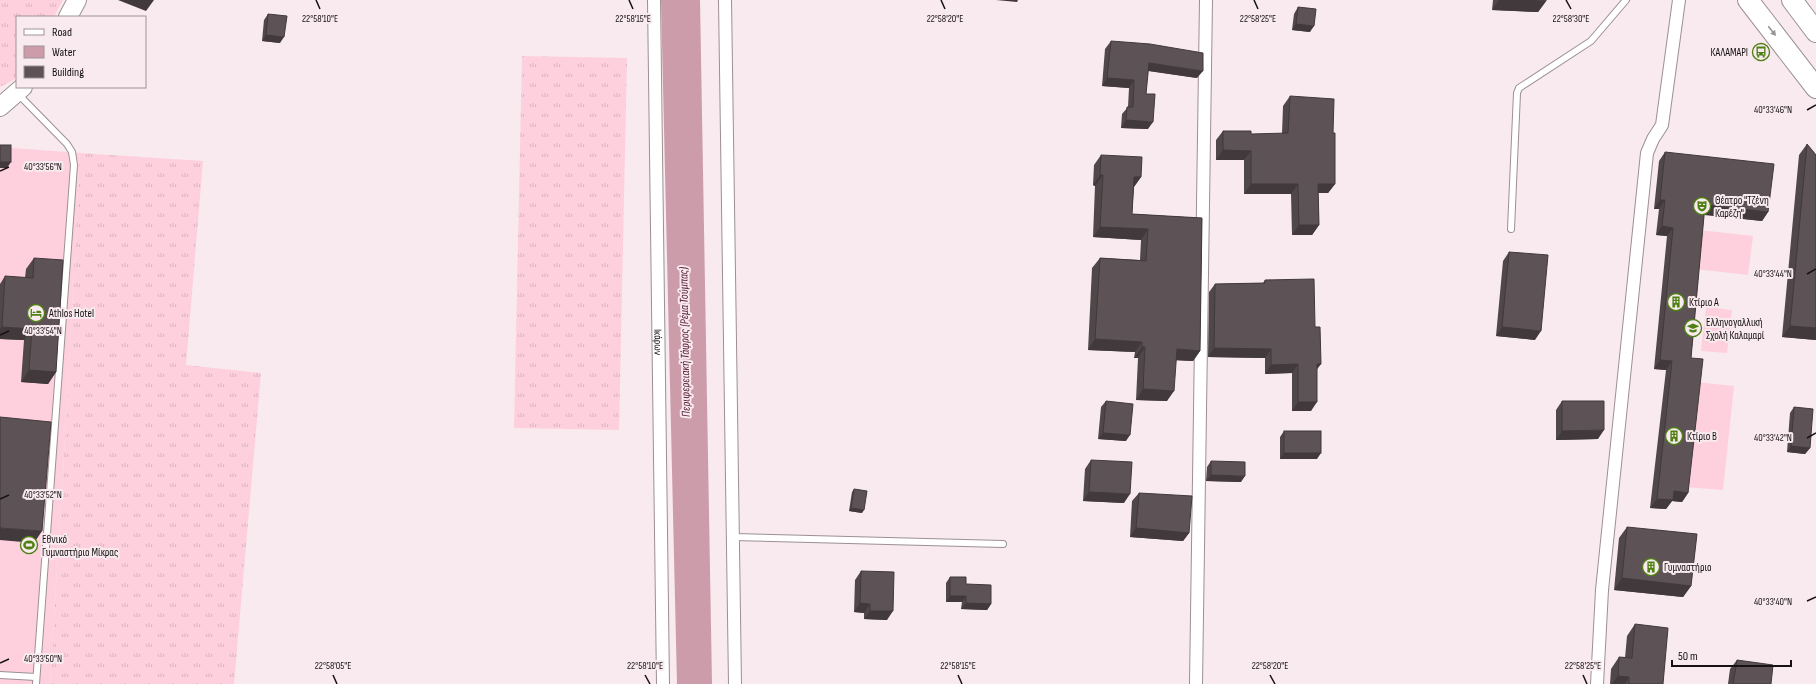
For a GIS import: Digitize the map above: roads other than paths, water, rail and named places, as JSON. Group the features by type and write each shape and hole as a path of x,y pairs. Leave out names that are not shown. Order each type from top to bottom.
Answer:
{"main road":[{"path":"69,16 77,0"},
{"path":"1748,0 1816,88"},
{"path":"1792,0 1816,32"},
{"path":"0,107 20,90"}],"street":[{"name":"Ικάρων","path":"654,0 663,684"},
{"path":"725,0 735,684"},
{"path":"1196,684 1206,0"},
{"path":"1598,684 1602,590 1648,153 1653,139 1662,125 1679,0"}],"lane":[{"path":"1511,229 1517,93 1519,88 1591,41 1626,0"},
{"path":"0,675 36,681 74,165 72,152 68,144 20,90"},
{"path":"733,537 1003,544"}],"water":[{"name":"Περιφερειακή Τάφρος (Ρέμα Τούμπας)","path":"661,0 700,0 712,684 677,684"}],"place":[{"name":"ΚΑΛΑΜΑΡΙ","path":"1761,52"},
{"name":"Θέατρο \"Τζένη Καρέζη\"","path":"1702,206"},
{"name":"Κτίριο Α","path":"1676,302"},
{"name":"Athlos Hotel","path":"36,313"},
{"name":"Ελληνογαλλική Σχολή Καλαμαρί","path":"1693,328"},
{"name":"Κτίριο Β","path":"1674,436"},
{"name":"Εθνικό Γυμναστήριο Μίκρας","path":"29,545"},
{"name":"Γυμναστήριο","path":"1651,567"}]}
